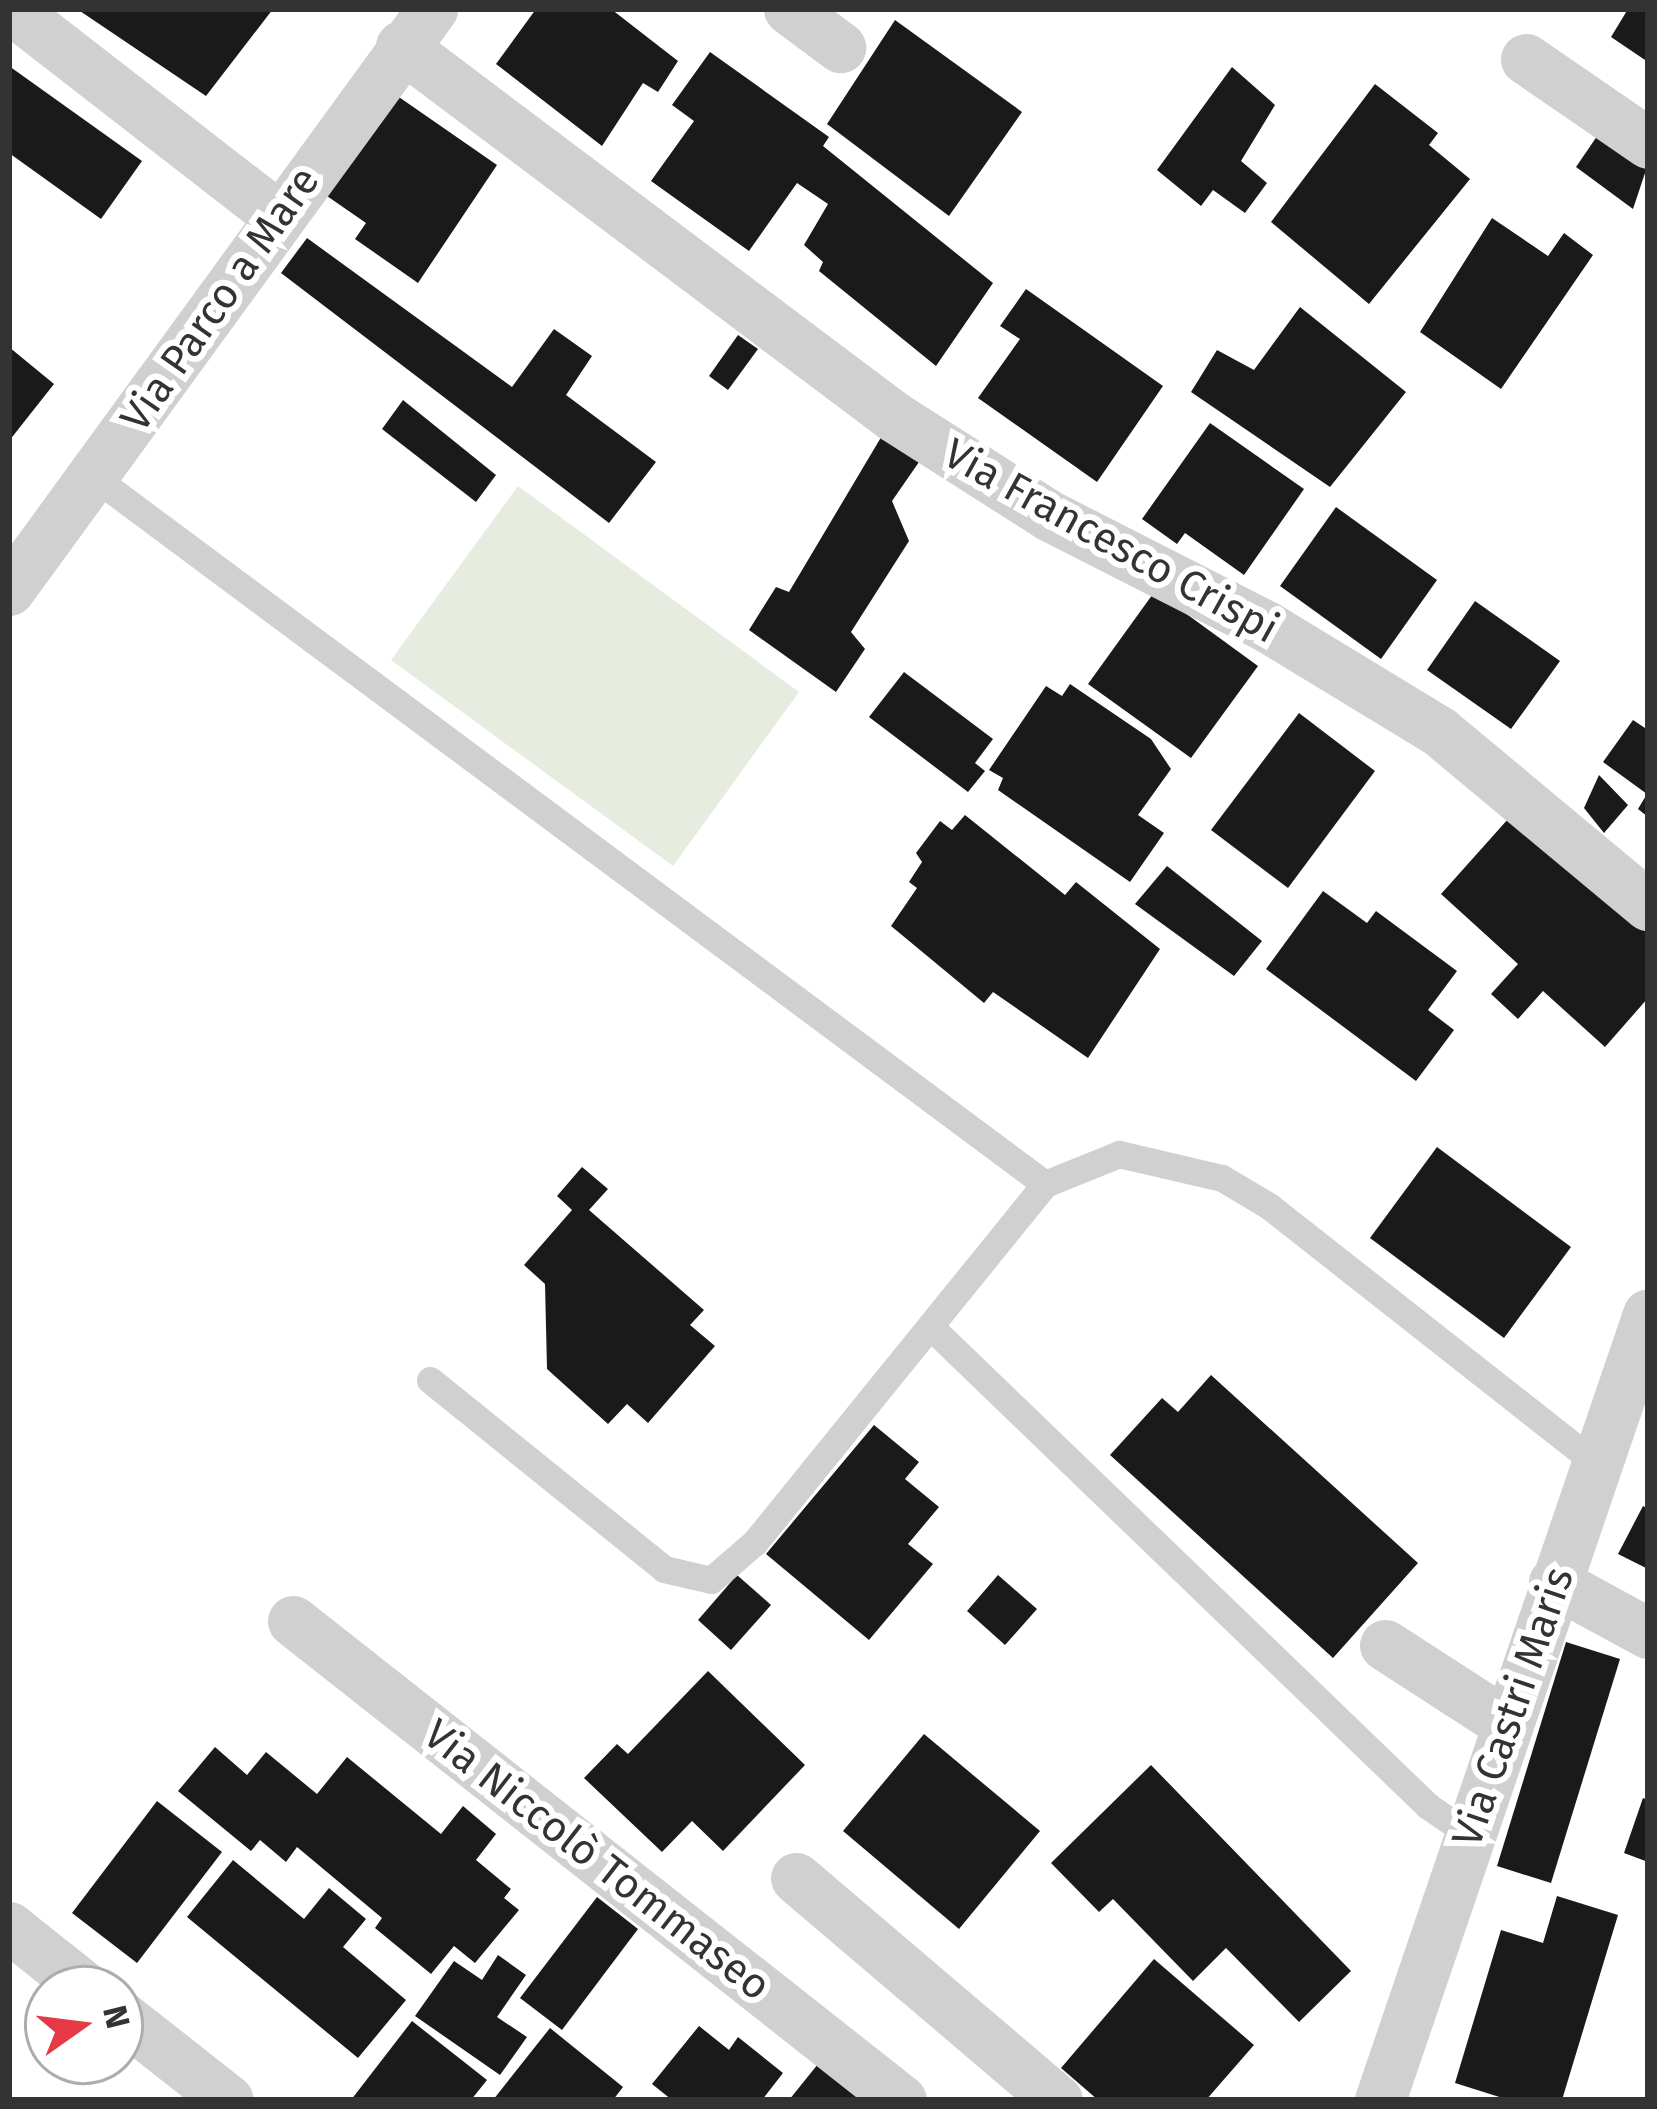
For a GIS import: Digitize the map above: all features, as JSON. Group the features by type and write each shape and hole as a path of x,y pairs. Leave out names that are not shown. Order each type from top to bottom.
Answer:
{"street":[{"path":"11,9 278,215"},
{"path":"789,9 840,47"},
{"name":"Via Parco a Mare","path":"9,590 416,27"},
{"name":"Via Francesco Crispi","path":"416,27 893,416 1050,516 1266,626 1441,732 1648,905"},
{"path":"1526,59 1648,143"},
{"name":"Via Castri Maris","path":"1380,2100 1648,1315"},
{"path":"1554,1582 1648,1634"},
{"name":"Via Niccolò Tommaseo","path":"293,1621 901,2100"},
{"path":"1385,1645 1507,1724"},
{"path":"796,1878 1057,2100"},
{"path":"9,1927 57,1965"},
{"path":"144,2034 228,2100"}],"lane":[{"path":"94,477 1045,1184"},
{"path":"430,1380 664,1569 711,1580 755,1542 934,1330 1045,1184 1119,1154 1222,1178 1269,1206 1596,1463"},
{"path":"934,1330 1428,1806 1470,1835"}],"shaded area":[{"path":"518,486 799,692 673,866 391,660"}],"building":[{"path":"77,9 273,9 206,96"},
{"path":"536,9 611,9 678,61 658,92 643,83 602,146 496,64"},
{"path":"1628,9 1648,9 1648,62 1611,37"},
{"path":"895,20 1022,112 949,216 827,124"},
{"path":"710,52 829,137 823,146 993,283 936,366 819,271 823,262 804,245 828,204 797,183 749,251 651,181 694,121 672,105"},
{"path":"9,66 142,161 101,219 9,153"},
{"path":"1232,67 1275,105 1241,161 1267,183 1245,213 1213,190 1201,206 1157,170"},
{"path":"1375,84 1438,133 1429,145 1470,179 1369,304 1271,222"},
{"path":"396,95 497,165 418,283 355,239 366,223 327,196"},
{"path":"1604,126 1648,164 1633,209 1576,167"},
{"path":"1492,218 1548,256 1564,233 1593,255 1501,389 1420,332"},
{"path":"307,238 512,387 554,329 592,356 566,395 656,462 609,523 281,273"},
{"path":"1026,289 1163,386 1097,482 978,398 1020,339 1000,326"},
{"path":"1300,307 1406,392 1330,487 1191,392 1217,350 1254,370"},
{"path":"738,335 758,349 728,390 709,376"},
{"path":"9,347 54,384 9,441"},
{"path":"403,400 496,475 476,502 382,429"},
{"path":"1210,423 1304,489 1244,575 1185,533 1177,544 1142,519"},
{"path":"883,434 919,462 892,501 909,541 851,632 865,649 836,692 749,630 776,587 789,592"},
{"path":"1336,507 1437,580 1381,659 1280,586"},
{"path":"1155,591 1258,666 1191,758 1088,684"},
{"path":"1475,601 1560,661 1511,729 1427,670"},
{"path":"904,672 993,739 975,763 985,771 968,792 869,717"},
{"path":"1070,684 1151,739 1171,769 1138,815 1164,833 1130,882 998,790 1003,778 989,770 1046,686 1062,696"},
{"path":"1299,713 1375,771 1288,888 1211,830"},
{"path":"1633,720 1648,730 1648,817 1638,809 1647,794 1603,762"},
{"path":"1599,775 1628,805 1604,833 1584,808"},
{"path":"1517,809 1648,927 1648,998 1605,1047 1543,991 1518,1019 1491,994 1518,964 1441,894"},
{"path":"965,815 1065,895 1076,882 1160,949 1088,1058 993,992 984,1003 891,926 917,888 909,882 922,862 916,853 940,821 952,830"},
{"path":"1167,866 1262,941 1234,976 1135,904"},
{"path":"1323,891 1367,923 1376,911 1457,971 1428,1010 1454,1030 1416,1081 1266,969"},
{"path":"1437,1147 1571,1247 1504,1338 1370,1238"},
{"path":"582,1167 608,1189 589,1210 704,1310 690,1325 715,1346 648,1423 627,1404 608,1424 547,1369 545,1284 524,1265 572,1210 557,1196"},
{"path":"1211,1375 1418,1563 1333,1658 1110,1455 1162,1398 1178,1412"},
{"path":"874,1425 919,1462 905,1479 939,1507 908,1544 933,1564 869,1640 766,1554"},
{"path":"1643,1506 1648,1509 1648,1569 1618,1554"},
{"path":"737,1575 771,1605 731,1650 698,1620"},
{"path":"998,1575 1037,1609 1005,1645 967,1611"},
{"path":"1566,1642 1620,1659 1551,1883 1497,1866"},
{"path":"708,1671 805,1765 723,1851 692,1821 662,1852 584,1778 617,1744 628,1754"},
{"path":"924,1734 1040,1831 959,1929 843,1831"},
{"path":"215,1747 247,1775 266,1752 317,1794 347,1757 441,1834 463,1806 496,1834 476,1860 511,1889 504,1898 519,1910 475,1963 454,1946 431,1974 375,1928 382,1918 297,1847 286,1862 260,1840 251,1851 178,1791"},
{"path":"1151,1765 1351,1971 1299,2022 1226,1948 1193,1981 1113,1899 1099,1912 1051,1863"},
{"path":"1643,1798 1648,1800 1648,1862 1624,1853"},
{"path":"157,1801 222,1852 137,1963 72,1913"},
{"path":"233,1860 304,1919 329,1888 366,1919 343,1947 406,2000 358,2058 187,1917"},
{"path":"1557,1896 1618,1915 1562,2100 1509,2100 1455,2083 1501,1930 1543,1943"},
{"path":"597,1897 638,1929 562,2030 520,1998"},
{"path":"498,1955 526,1975 497,2017 527,2037 500,2075 415,2016 454,1961 482,1980"},
{"path":"1154,1959 1254,2045 1206,2100 1098,2100 1061,2068"},
{"path":"412,2021 487,2080 471,2100 351,2100"},
{"path":"699,2026 729,2050 738,2037 783,2073 762,2100 672,2100 652,2084"},
{"path":"550,2028 623,2087 613,2100 493,2100"},
{"path":"818,2064 865,2100 789,2100"}]}
